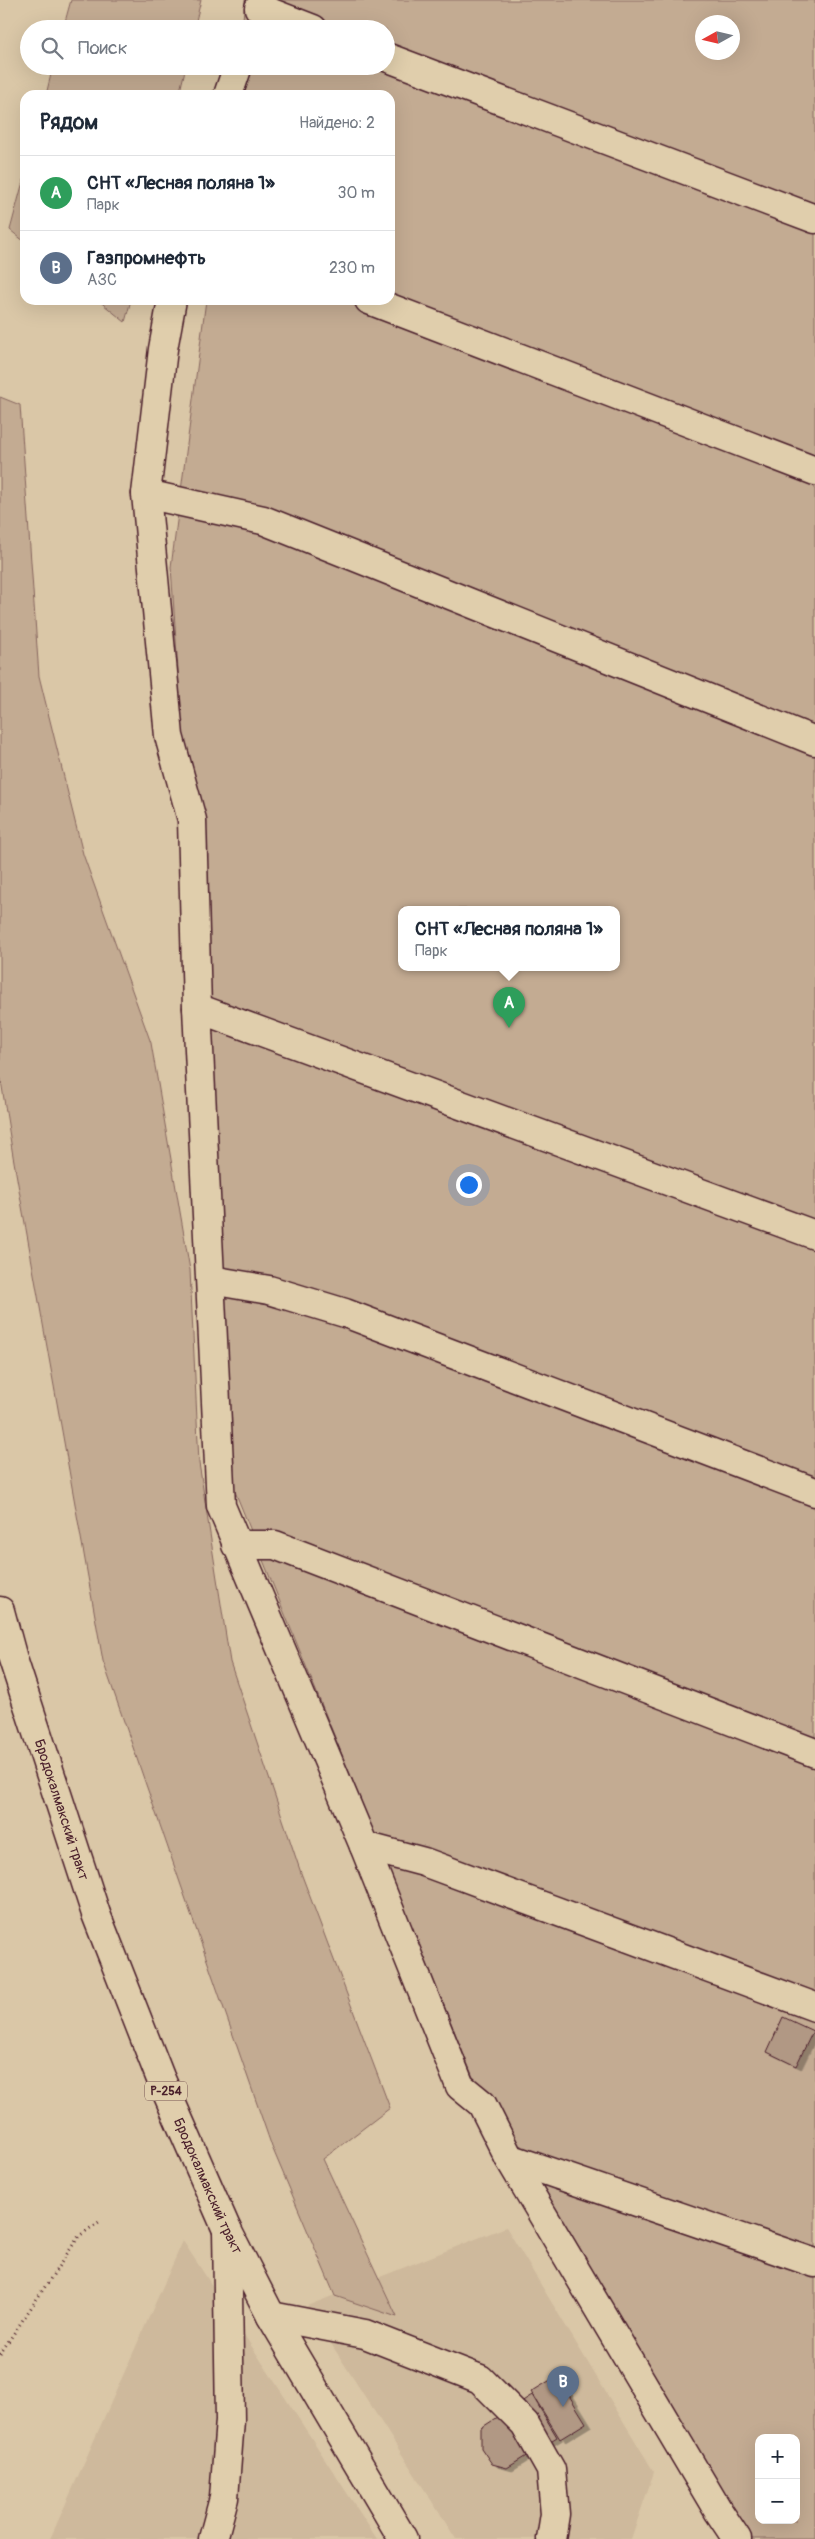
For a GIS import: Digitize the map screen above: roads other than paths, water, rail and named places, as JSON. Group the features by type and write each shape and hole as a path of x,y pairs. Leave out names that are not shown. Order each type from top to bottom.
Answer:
{"main road":[{"path":"256,12 282,20"},
{"path":"395,60 815,219"},
{"path":"230,90 235,75"},
{"path":"171,305 163,349 146,494 169,736 192,820 197,1008 221,1506 364,1846 460,2086 482,2104 509,2158 719,2512 737,2539"},
{"path":"382,305 815,471"},
{"path":"146,494 263,520 815,741"},
{"path":"197,1008 815,1235"},
{"path":"211,1280 269,1290 345,1313 815,1492"},
{"path":"236,1545 275,1545 815,1753"},
{"name":"Бродокалмакский тракт","path":"0,1610 13,1659 96,1914 160,2077 227,2230 271,2316 404,2539"},
{"path":"364,1846 424,1862 815,2007"},
{"path":"509,2158 815,2263"},
{"path":"213,2539 224,2498 230,2420 227,2230"},
{"path":"271,2316 365,2334 480,2379 525,2424 551,2470 555,2514 551,2539"}],"place":[{"name":"СНТ «Лесная поляна 1»","path":"509,1028"},
{"name":"Газпромнефть","path":"563,2407"}]}
